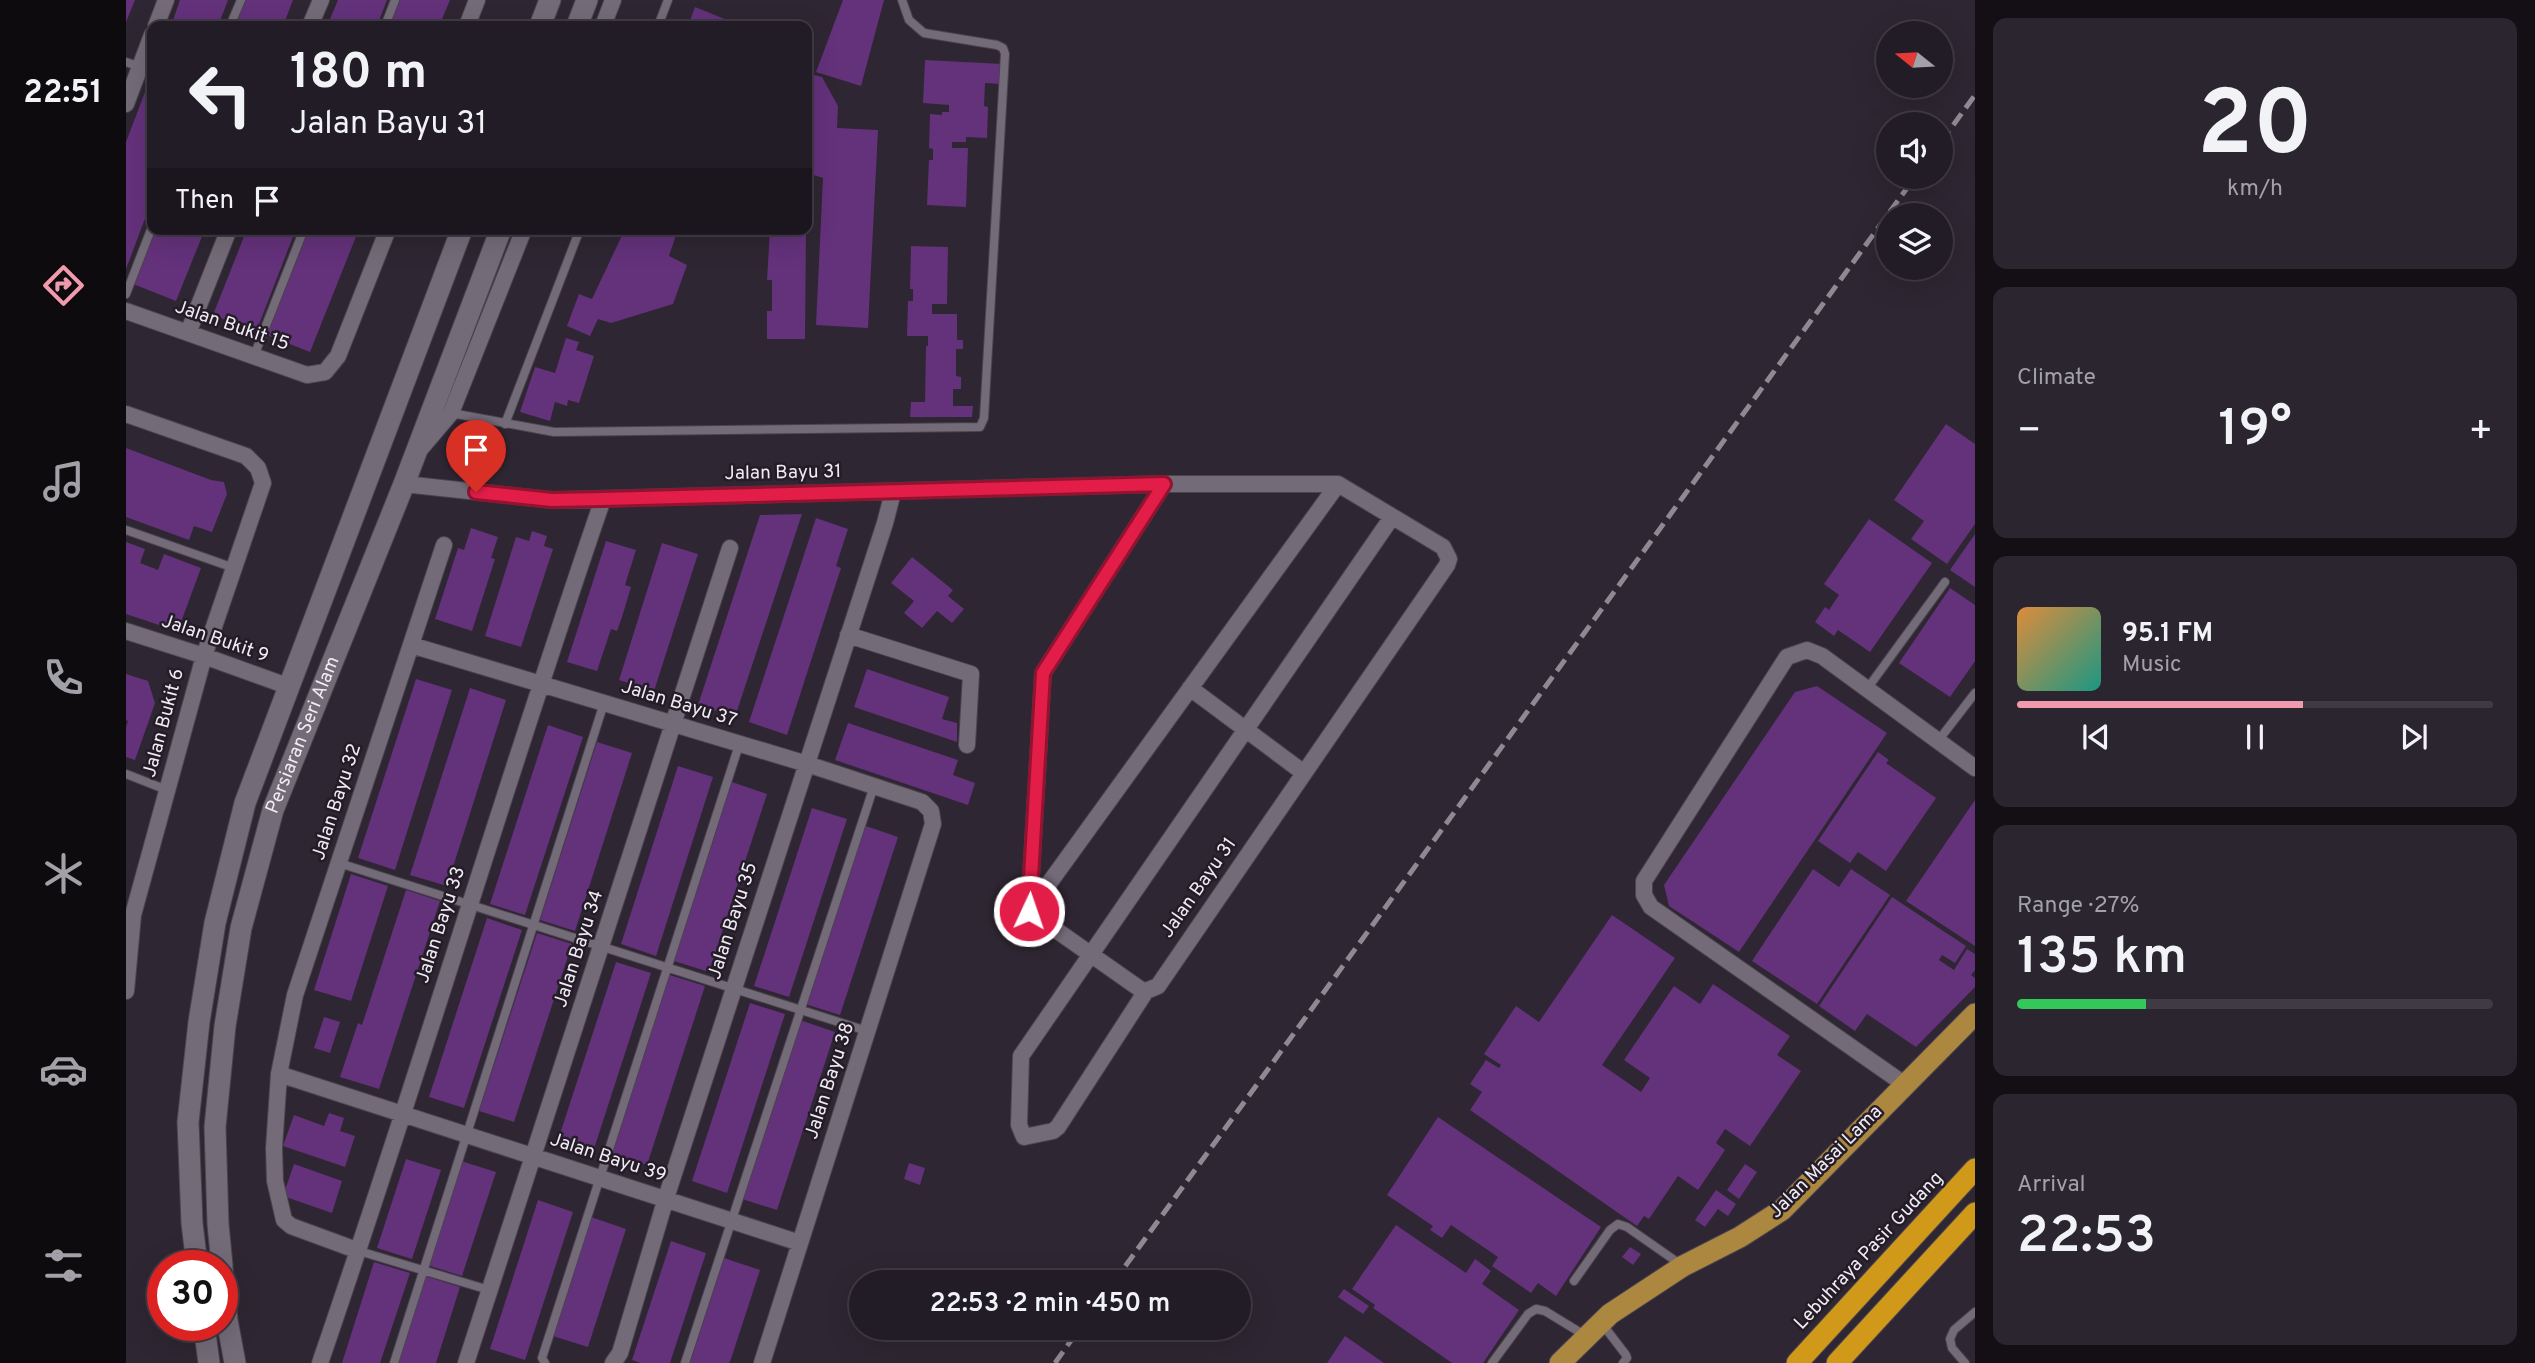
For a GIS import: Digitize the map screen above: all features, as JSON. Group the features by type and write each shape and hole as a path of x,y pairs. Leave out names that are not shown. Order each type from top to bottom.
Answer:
{"highway":[{"name":"Lebuhraya Pasir Gudang","path":"1797,1363 1975,1169"},
{"path":"1837,1363 1975,1213"}],"main road":[{"path":"542,21 550,0"},
{"path":"579,21 587,0"},
{"name":"Persiaran Seri Alam","path":"195,1250 188,1122 199,1022 215,923 245,803 461,235"},
{"name":"Persiaran Seri Alam","path":"221,1250 215,1127 225,1026 241,928 273,810 416,454 498,235"},
{"name":"Jalan Masai Lama","path":"1560,1363 1609,1314 1683,1266 1740,1237 1782,1210 1975,1014"},
{"path":"206,1341 209,1363"},
{"name":"Persiaran Seri Alam","path":"231,1341 235,1363"}],"street":[{"path":"158,21 166,0"},
{"path":"312,21 321,0"},
{"path":"469,21 477,0"},
{"path":"605,21 613,0"},
{"path":"126,104 147,47"},
{"path":"188,333 227,235"},
{"name":"Jalan Bukit 15","path":"126,311 307,375 325,372 338,356 386,235"},
{"path":"416,454 451,414 522,235"},
{"name":"Jalan Bukit 6","path":"126,414 246,456 258,468 263,483 204,656 130,912 126,990"},
{"name":"Jalan Bayu 31","path":"404,484 542,499 1164,484 1338,484 1443,547 1449,559 1158,986 1146,991 1058,1127 1053,1131 1024,1137 1019,1125 1021,1056 1091,955"},
{"path":"1029,911 1043,673 1164,484"},
{"path":"1029,911 1338,484"},
{"name":"Jalan Bayu 35","path":"613,1363 620,1353 666,1198 886,523 893,492"},
{"name":"Jalan Bayu 33","path":"320,1363 359,1251 540,683 603,499"},
{"path":"1091,955 1392,517"},
{"name":"Jalan Bayu 32","path":"359,1251 291,1226 284,1220 275,1181 274,1148 279,1074 295,995 444,545"},
{"name":"Jalan Bayu 34","path":"466,1363 730,548"},
{"name":"Jalan Bukit 9","path":"126,631 290,687"},
{"path":"848,635 971,674 967,745"},
{"name":"Jalan Bayu 37","path":"411,645 807,764 922,802 931,811"},
{"path":"1904,1084 1651,907 1644,895 1644,881 1787,657 1807,650 1822,656 1975,768"},
{"path":"1190,688 1304,773"},
{"name":"Jalan Bayu 38","path":"762,1363 933,824 931,811"},
{"path":"1029,911 1146,991"},
{"name":"Jalan Bayu 39","path":"279,1074 800,1243"}],"lane":[{"path":"232,21 241,0"},
{"path":"387,21 395,0"},
{"path":"660,21 668,0"},
{"path":"451,414 554,432 980,427 985,418 1005,54 1003,48 997,45 924,33 909,20 902,0"},
{"path":"126,294 149,235"},
{"path":"254,356 302,235"},
{"path":"505,424 578,235"},
{"path":"126,530 234,568"},
{"path":"1867,690 1945,582"},
{"path":"1938,741 1975,693"},
{"path":"394,1363 604,704"},
{"path":"545,1363 542,1358 739,745"},
{"path":"126,774 167,790"},
{"path":"685,1363 874,786"},
{"path":"339,863 867,1031"},
{"path":"1574,1281 1610,1230 1618,1224 1627,1227 1683,1266"},
{"path":"359,1251 489,1290"},
{"path":"1492,1363 1528,1314 1536,1309 1593,1329 1626,1355 1623,1363"},
{"path":"1965,1363 1952,1348 1950,1339 1954,1330 1975,1312"}],"building":[{"path":"126,0 135,0 126,22"},
{"path":"180,0 228,0 220,21 173,21"},
{"path":"243,0 293,0 285,21 235,21"},
{"path":"338,0 387,0 379,21 329,21"},
{"path":"400,0 450,0 441,21 392,21"},
{"path":"843,0 884,0 861,86 816,72"},
{"path":"695,7 730,21 690,21"},
{"path":"925,60 1003,64 1002,84 985,83 984,106 988,107 987,138 966,137 966,142 952,142 952,148 968,148 966,207 927,205 929,160 933,160 933,149 929,148 930,114 942,115 942,112 949,112 949,105 923,103"},
{"path":"814,75 822,77 838,106 837,128 878,130 868,328 816,325 823,178 812,175"},
{"path":"147,87 147,213 126,269 126,142"},
{"path":"153,235 203,235 176,301 133,284"},
{"path":"245,235 294,235 256,332 213,315"},
{"path":"307,235 357,235 310,352 267,335"},
{"path":"622,235 676,235 669,256 687,265 673,304 611,323 598,319 590,336 567,326 579,294 592,299"},
{"path":"770,235 806,235 805,339 767,339 767,311 772,311 772,280 767,280"},
{"path":"911,246 948,247 947,304 932,304 932,314 957,314 957,340 963,340 963,349 956,349 956,376 961,377 961,389 953,389 953,406 973,406 972,417 910,417 911,402 925,402 928,346 928,336 907,336 908,301 913,301 913,289 910,289"},
{"path":"566,338 579,342 576,350 594,356 579,403 568,400 567,406 555,402 550,421 520,412 535,367 555,373"},
{"path":"1946,424 1975,444 1975,524 1947,564 1911,539 1924,521 1894,500"},
{"path":"126,448 211,480 224,482 227,494 212,532 194,526 189,540 126,517"},
{"path":"802,514 735,717 698,705 760,515"},
{"path":"816,518 848,529 836,566 841,568 787,735 749,722"},
{"path":"1869,519 1932,563 1870,652 1838,630 1834,636 1815,622 1825,607 1829,610 1839,595 1824,584"},
{"path":"471,528 498,537 491,558 495,559 472,631 435,619 458,548 464,550"},
{"path":"532,531 547,536 544,546 553,549 521,647 485,636 516,537 529,541"},
{"path":"1975,534 1975,587 1950,570"},
{"path":"606,541 636,550 625,585 631,587 622,617 617,631 611,629 597,671 567,662"},
{"path":"126,542 145,549 140,563 158,570 164,554 201,568 181,622 171,629 126,614"},
{"path":"662,543 698,554 654,691 619,680"},
{"path":"912,557 953,590 948,596 964,609 952,623 937,611 922,628 904,613 914,601 891,583"},
{"path":"1950,588 1975,605 1975,661 1950,697 1899,663"},
{"path":"867,669 949,697 942,719 957,723 957,742 854,707"},
{"path":"126,674 148,681 155,703 135,760 126,757"},
{"path":"416,679 452,690 395,870 358,858"},
{"path":"1817,686 1887,733 1739,952 1669,906 1664,885 1795,692"},
{"path":"470,688 506,700 447,886 410,875"},
{"path":"848,723 958,760 953,775 975,783 968,805 835,760"},
{"path":"548,725 583,737 525,915 490,904"},
{"path":"597,742 632,753 575,931 540,920"},
{"path":"1878,752 1889,760 1886,763 1936,798 1886,871 1858,852 1850,863 1818,841"},
{"path":"678,766 713,777 656,956 621,944"},
{"path":"732,782 767,794 709,972 674,961"},
{"path":"1975,800 1975,946 1906,901"},
{"path":"812,808 847,819 789,997 754,986"},
{"path":"863,825 898,837 840,1015 805,1004"},
{"path":"1813,869 1839,887 1851,869 1890,895 1817,1004 1752,961"},
{"path":"351,874 388,886 351,1001 314,990"},
{"path":"406,890 440,901 379,1089 340,1077 358,1023 362,1025"},
{"path":"1892,897 1966,946 1955,963 1942,955 1939,960 1954,970 1967,949 1975,954 1975,970 1971,975 1975,978 1975,987 1916,1047 1867,1014 1855,1031 1819,1006"},
{"path":"1612,915 1675,958 1602,1065 1641,1092 1650,1078 1624,1060 1674,986 1700,1004 1713,984 1790,1036 1777,1055 1801,1071 1750,1146 1725,1129 1716,1143 1725,1150 1698,1190 1678,1176 1649,1219 1644,1216 1637,1226 1470,1110 1482,1092 1470,1084 1486,1060 1499,1068 1501,1065 1484,1054 1516,1006 1539,1022"},
{"path":"487,918 522,930 464,1108 429,1097"},
{"path":"537,933 572,944 514,1122 479,1111"},
{"path":"616,962 651,973 593,1152 558,1140"},
{"path":"670,975 705,986 647,1165 612,1153"},
{"path":"750,1003 785,1014 727,1193 692,1181"},
{"path":"324,1017 340,1022 330,1053 314,1048"},
{"path":"800,1020 835,1032 777,1210 742,1199"},
{"path":"329,1113 344,1118 340,1131 355,1136 345,1167 283,1146 294,1115 324,1126"},
{"path":"1438,1117 1601,1227 1556,1296 1538,1283 1531,1293 1492,1266 1498,1257 1451,1225 1442,1238 1430,1230 1433,1226 1387,1195"},
{"path":"406,1159 441,1170 412,1259 377,1248"},
{"path":"461,1161 496,1172 462,1276 427,1265"},
{"path":"909,1163 925,1168 920,1185 904,1179"},
{"path":"294,1164 342,1181 332,1213 283,1196"},
{"path":"1745,1164 1757,1172 1739,1199 1727,1190"},
{"path":"1716,1190 1736,1204 1728,1216 1718,1209 1705,1227 1695,1220"},
{"path":"538,1200 573,1212 525,1360 490,1349"},
{"path":"591,1217 626,1229 588,1347 553,1336"},
{"path":"1396,1225 1466,1273 1475,1259 1491,1271 1482,1284 1519,1310 1483,1363 1452,1363 1373,1308 1375,1305 1352,1289"},
{"path":"671,1241 706,1253 670,1363 641,1363 632,1360"},
{"path":"1630,1247 1641,1254 1633,1265 1622,1257"},
{"path":"724,1258 760,1270 729,1363 690,1363"},
{"path":"374,1262 410,1273 380,1363 342,1363"},
{"path":"425,1276 460,1287 436,1363 397,1363"},
{"path":"1344,1289 1369,1306 1363,1314 1338,1297"},
{"path":"1345,1336 1384,1363 1327,1363"}],"railway":[{"path":"1953,125 1975,95"},
{"path":"1122,1270 1906,189"},
{"path":"1055,1363 1071,1340"}],"route":[{"path":"476,492 552,500 1164,484 1043,673 1029,911"}]}
